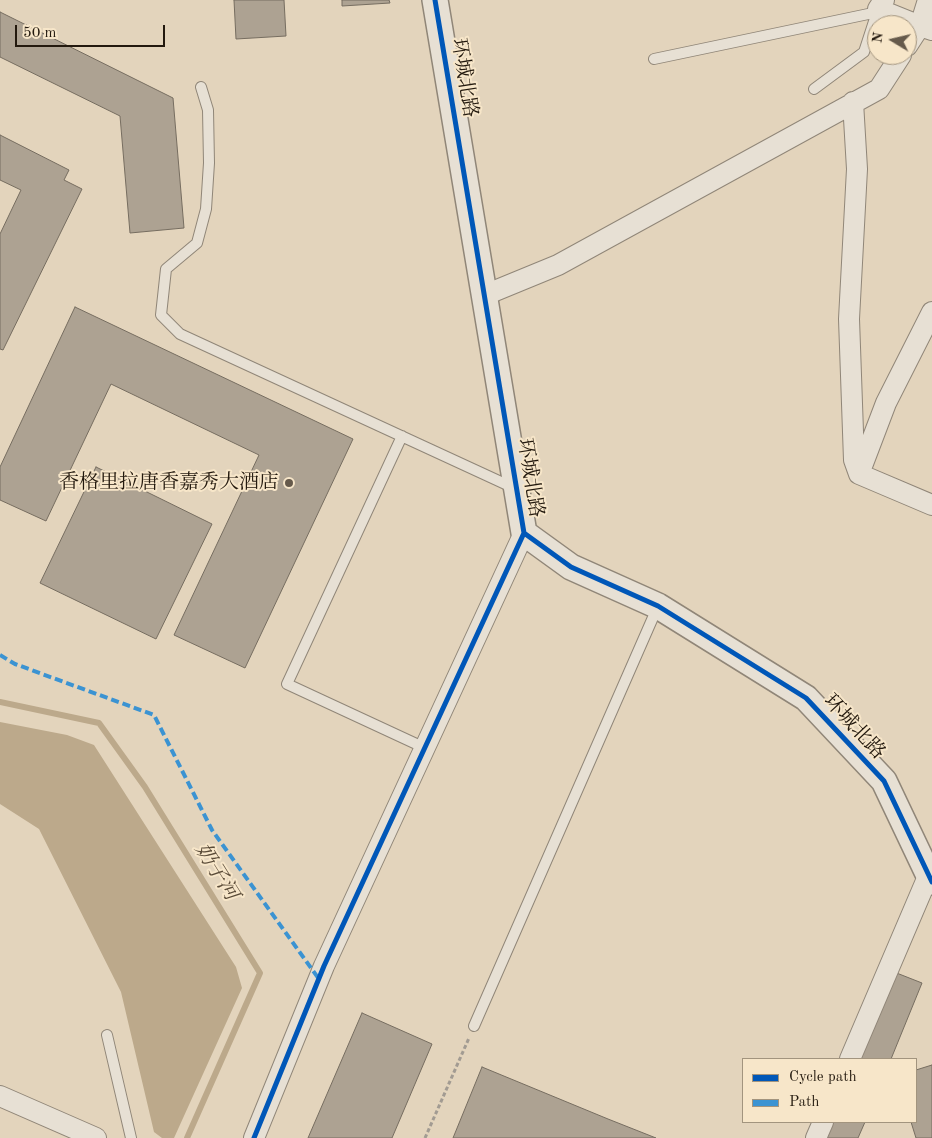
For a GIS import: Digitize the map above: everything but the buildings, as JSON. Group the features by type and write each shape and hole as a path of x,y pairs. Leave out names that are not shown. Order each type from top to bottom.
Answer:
{"street":[{"name":"环城北路","path":"435,0 524,533 571,567 658,606 806,698 884,781 931,878"},
{"path":"877,3 926,28 928,0"},
{"path":"484,295 558,265 879,89 895,65"},
{"path":"853,102 857,170 849,328 854,460 859,474 932,505"},
{"path":"859,474 886,403 932,312"},
{"path":"254,1138 324,966 524,533"},
{"path":"850,1058 931,878"},
{"path":"0,1096 96,1138"},
{"path":"816,1138 823,1123"}],"lane":[{"path":"654,59 873,13 877,3"},
{"path":"814,89 864,52 877,3"},
{"path":"201,87 208,110 209,164 206,209 197,243 166,269 161,315 180,334 517,490"},
{"path":"402,436 287,684 424,748"},
{"path":"474,1026 658,606"},
{"path":"107,1035 131,1138"}],"path":[{"path":"425,1138 474,1026"}],"shaded area":[{"path":"0,722 67,735 94,745 236,967 242,988 174,1138 162,1138 154,1132 121,992 39,829 0,804"}],"waterway":[{"name":"奶子河","path":"0,702 99,723 145,787 260,973 187,1138"}],"marked path":[{"path":"0,655 15,664 154,715 212,830 319,979"}],"cycle path":[{"path":"435,0 524,533 571,567 658,606 806,698 884,781 932,882"},
{"path":"254,1138 324,966 524,533"}],"place":[{"name":"香格里拉唐香嘉秀大酒店","path":"289,483"}]}
